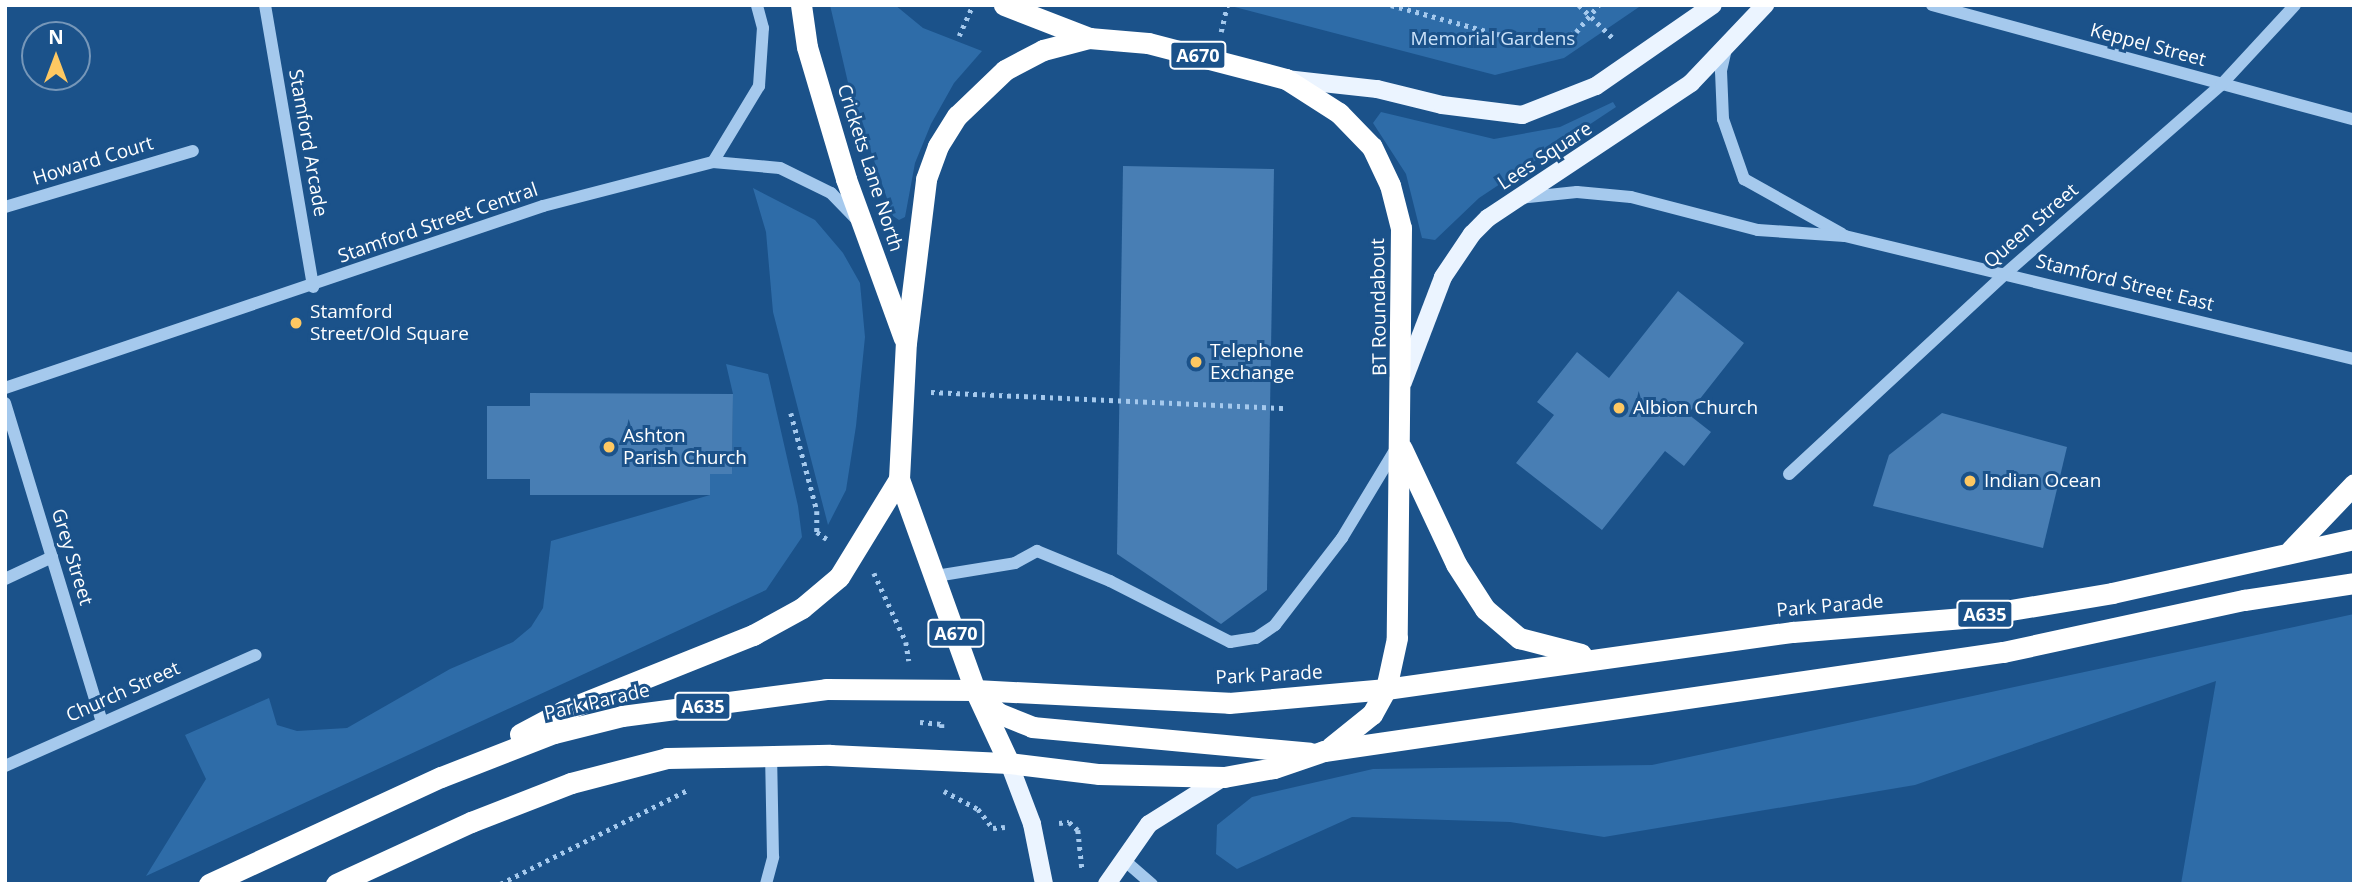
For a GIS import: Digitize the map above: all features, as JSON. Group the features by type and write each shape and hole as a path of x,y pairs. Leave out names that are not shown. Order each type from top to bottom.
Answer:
{"highway":[{"name":"Crickets Lane North","path":"801,5 807,47 846,179 905,343"},
{"name":"A670","path":"1004,5 1089,38"},
{"name":"BT Roundabout","path":"1009,763 975,690 899,479 905,343 926,179 938,146 957,116 1005,70 1043,50 1089,38 1148,43 1286,79 1339,113 1372,147 1390,185 1401,228 1399,615 1386,689 1363,723 1320,753"},
{"name":"A635","path":"1399,444 1456,564 1485,609 1519,638 1540,647 1611,656"},
{"path":"440,777 563,711 753,635 802,608 839,577 899,479"},
{"path":"2291,550 2354,484"},
{"name":"Park Parade","path":"209,884 440,777 554,733 622,716 826,689 975,690 1230,703 1386,689 1793,632 1963,618 2112,593 2291,550 2354,539"},
{"name":"A635","path":"1320,753 2003,652 2244,600 2354,583"},
{"path":"975,690 998,713 1032,727 1320,753"},
{"path":"336,884 471,822 571,783 667,758 771,754 1009,763 1099,774 1224,777 1274,768 1320,753"}],"main road":[{"name":"Lees Square","path":"1286,79 1377,89 1442,105 1522,115 1597,86 1713,5"},
{"name":"Lees Square","path":"1402,385 1424,318 1457,254 1488,218 1648,115 1691,83 1727,49 1765,5"},
{"path":"1009,763 1032,824 1044,884"},
{"path":"1107,884 1149,824 1224,777"}],"street":[{"name":"Stamford Arcade","path":"265,5 313,287"},
{"path":"713,162 759,86 763,28 757,5"},
{"name":"Keppel Street","path":"1932,5 2354,120"},
{"name":"Queen Street","path":"1789,474 2005,274 2221,85 2295,5"},
{"name":"Stamford Street East","path":"1727,49 1721,71 1723,120 1744,179 1846,236"},
{"name":"Howard Court","path":"5,208 192,151"},
{"name":"Stamford Street Central","path":"5,388 313,287 543,206 713,162 751,162 807,179 831,193 868,236"},
{"name":"Stamford Street East","path":"1518,198 1577,192 1631,197 1758,230 1846,236 2354,359"},
{"name":"Grey Street","path":"5,403 102,722"},
{"path":"936,576 1015,563 1037,551 1111,581 1230,642 1256,638 1275,625 1342,538 1399,444"},
{"path":"5,579 52,557"},
{"name":"Church Street","path":"5,765 256,655"},
{"path":"766,884 773,857 771,754"},
{"path":"1124,860 1152,884"}],"path":[{"path":"959,36 973,5"},
{"path":"1391,5 1497,34 1554,41 1576,32 1599,5"},
{"path":"1578,5 1592,15 1634,60"},
{"path":"904,390 1287,408"},
{"path":"791,413 817,511 817,531"},
{"path":"879,578 906,642 911,721 942,724 942,790 978,809 993,828 1069,822 1078,830 1083,876"},
{"path":"500,884 700,784"}],"green space":[{"path":"830,5 895,5 923,28 982,51 954,83 931,124 915,163 905,217 899,220 893,216 849,87"},
{"name":"Memorial Gardens","path":"1227,5 1642,5 1564,58 1495,75"},
{"path":"1613,102 1616,107 1479,198 1435,240 1422,238 1406,174 1373,123 1381,112 1494,139 1560,127"},
{"path":"753,188 815,220 843,253 860,283 865,337 856,426 846,490 828,525 773,312 766,232"},
{"path":"726,364 768,374 798,506 802,537 766,590 146,876 206,779 185,735 269,698 277,725 297,731 347,728 450,669 513,642 531,627 543,608 551,541 710,495 710,474 732,473 733,394"},
{"path":"2354,614 2354,884 2181,884 2216,681 1915,785 1604,837 1510,822 1352,817 1237,869 1216,854 1217,825 1252,797 1373,769 1652,765"}],"building":[{"name":"Telephone Exchange","path":"1123,166 1274,169 1267,590 1221,624 1117,554"},
{"name":"Albion Church","path":"1678,291 1744,343 1688,414 1711,432 1684,466 1665,451 1602,530 1516,463 1554,415 1537,402 1577,352 1609,378"},
{"name":"Ashton Parish Church","path":"530,393 733,394 732,474 710,474 710,495 530,495 530,479 487,479 487,406 530,406"},
{"name":"Indian Ocean","path":"1942,413 2067,447 2043,548 1873,506 1889,455"}],"place":[{"name":"Stamford Street/Old Square","path":"296,323"},
{"name":"Telephone Exchange","path":"1196,362"},
{"name":"Albion Church","path":"1619,408"},
{"name":"Ashton Parish Church","path":"609,447"},
{"name":"Indian Ocean","path":"1970,481"}]}
